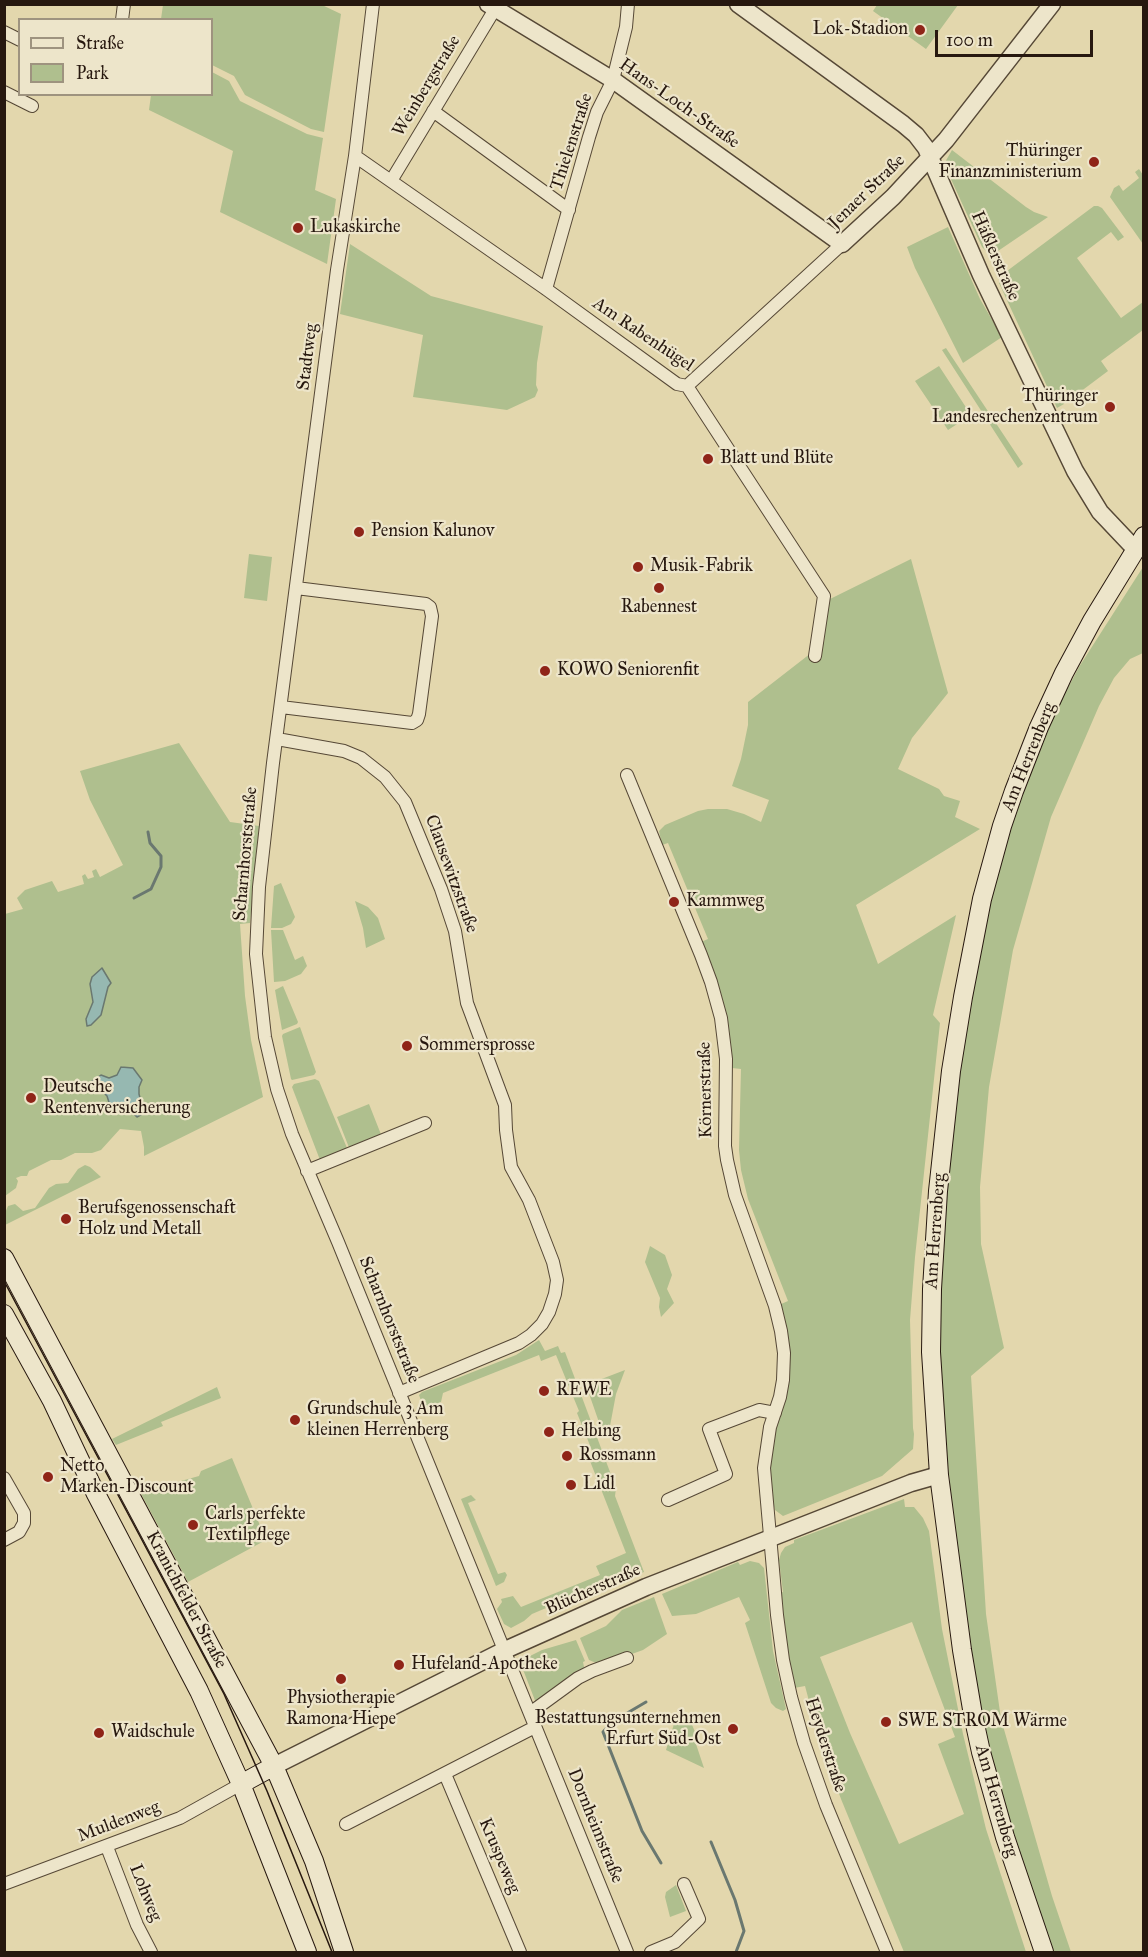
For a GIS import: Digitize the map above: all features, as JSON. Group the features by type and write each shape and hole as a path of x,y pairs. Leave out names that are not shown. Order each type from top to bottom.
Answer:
{"main road":[{"name":"Am Herrenberg","path":"1044,1953 1005,1837 973,1715 962,1650 939,1475 931,1352 938,1191 951,1071 963,997 982,899 1005,817 1039,727 1082,638 1139,543"},
{"name":"Kranichfelder Straße","path":"4,1258 274,1766 314,1861 344,1953"},
{"name":"Kranichfelder Straße","path":"4,1314 52,1401 100,1502 174,1641 241,1784 307,1953"},
{"path":"241,1784 274,1766"}],"street":[{"name":"Stadtweg","path":"280,710 337,270 355,156 373,4"},
{"name":"Thielenstraße","path":"546,290 588,137 597,111 613,80 626,27 628,4"},
{"name":"Häßlerstraße","path":"738,4 916,135 930,157 981,275 1075,471 1101,512 1139,543"},
{"name":"Jenaer Straße","path":"687,386 893,197 946,140 1052,4"},
{"name":"Hans-Loch-Straße","path":"491,7 613,80 842,244"},
{"name":"Weinbergstraße","path":"391,181 491,7"},
{"path":"4,32 18,39"},
{"path":"4,92 32,106"},
{"path":"433,111 569,210"},
{"name":"Am Rabenhügel","path":"355,156 676,384 687,386 824,596 815,656"},
{"path":"280,710 412,723 417,720 432,616 430,607 426,604 296,588"},
{"name":"Scharnhorststraße","path":"280,710 260,887 256,954 265,1037 277,1089 292,1134 504,1651"},
{"name":"Clausewitzstraße","path":"277,739 344,751 361,758 385,777 405,802 441,889 455,931 467,1003 506,1105 506,1130 511,1167 529,1200 553,1262 556,1280 555,1294 542,1324 531,1335 519,1343 399,1392"},
{"name":"Körnerstraße","path":"627,775 701,955 721,1018 726,1059 725,1146 727,1160 735,1195 781,1331 784,1367 780,1397 766,1447 764,1468 769,1539"},
{"path":"307,1171 425,1123"},
{"path":"668,1500 726,1474 709,1430 759,1410 774,1413"},
{"name":"Blücherstraße","path":"274,1766 504,1651 646,1587 910,1483 939,1475"},
{"path":"4,1478 24,1513 24,1523 19,1532 4,1540"},
{"name":"Heyderstraße","path":"769,1539 783,1660 798,1723 826,1805 887,1953"},
{"name":"Dornheimstraße","path":"504,1651 627,1953"},
{"path":"530,1713 590,1666 627,1658"},
{"path":"346,1824 535,1728"},
{"name":"Kruspeweg","path":"445,1774 520,1953"},
{"name":"Muldenweg","path":"4,1884 180,1818 241,1784"},
{"name":"Lohweg","path":"107,1847 137,1925 151,1953"},
{"path":"651,1953 675,1942 699,1919 684,1884"}],"green space":[{"path":"163,5 322,5 341,14 324,132 311,129 245,95 234,76 213,66 213,18 161,18"},
{"name":"Lok-Stadion","path":"877,5 958,5 926,49 873,11"},
{"path":"213,73 229,81 240,101 307,134 323,138 315,190 336,199 327,264 220,212 233,151 149,110 151,96 213,96"},
{"path":"952,150 1026,207 1048,217 998,251 991,253 985,250 944,164"},
{"path":"1139,169 1143,175 1143,244 1110,197 1114,188 1119,185 1123,191 1139,178 1135,172"},
{"path":"1094,206 1102,208 1124,237 1118,241 1111,232 1077,258 1121,318 1143,302 1143,330 1101,361 1108,371 1072,398 1065,387 1058,391 1064,404 1057,408 999,283 1007,271"},
{"path":"948,227 980,299 1002,337 963,363 915,268 907,247"},
{"path":"350,244 431,296 543,326 537,363 536,385 538,390 535,397 507,410 413,397 423,335 340,314"},
{"path":"946,348 1023,464 1018,468 942,350"},
{"path":"939,366 971,415 948,430 915,381"},
{"path":"249,554 272,557 267,601 244,598"},
{"path":"911,559 948,693 912,738 898,769 939,789 944,796 960,801 955,817 980,829 856,905 878,964 956,915 933,1015 940,1023 910,1320 913,1449 882,1476 783,1516 775,1510 773,1503 770,1468 775,1428 784,1398 779,1305 788,1301 748,1199 741,1170 739,1150 741,1069 732,1068 701,942 708,939 668,843 662,845 659,831 665,825 708,809 727,809 761,822 769,800 732,786 741,759 748,725 748,702 824,643 828,600"},
{"path":"1143,567 1143,653 1130,659 1114,678 1099,706 1051,817 1013,950 989,1087 980,1187 981,1244 1004,1348 971,1376 986,1614 1001,1719 1052,1896 1071,1952 1052,1952 1002,1801 978,1702 952,1507 942,1399 938,1329 944,1193 968,997 1008,828 1050,722 1079,667"},
{"path":"179,743 230,822 259,826 250,923 240,924 245,996 251,1040 263,1097 144,1156 141,1131 120,1129 101,1150 92,1153 75,1153 61,1160 51,1160 29,1171 27,1176 16,1178 18,1181 16,1188 5,1196 5,914 23,909 17,898 25,890 52,881 58,892 84,884 82,876 85,874 88,879 94,877 92,871 96,869 100,877 123,865 90,800 80,771"},
{"path":"281,883 295,917 291,924 282,928 271,928 274,886"},
{"path":"355,901 368,907 378,918 385,939 366,948"},
{"path":"271,930 283,930 295,960 303,956 307,966 301,974 285,981 274,982"},
{"path":"283,986 298,1022 282,1030 275,990"},
{"path":"300,1027 316,1072 314,1075 292,1080 282,1036"},
{"path":"315,1079 319,1081 347,1148 347,1151 320,1160 292,1087 294,1084"},
{"path":"369,1104 382,1137 350,1150 337,1117"},
{"path":"85,1165 101,1177 5,1225 5,1213 8,1206 15,1204 23,1211 35,1208 49,1188 56,1184 68,1183 78,1169"},
{"path":"650,1246 665,1255 672,1275 667,1289 674,1303 661,1317 660,1298 645,1262"},
{"path":"539,1340 545,1351 558,1346 561,1353 565,1352 616,1488 615,1496 644,1572 603,1589 572,1597 532,1614 511,1628 504,1624 497,1609 502,1602 501,1599 513,1596 521,1607 600,1575 596,1566 626,1553 590,1461 595,1458 577,1413 579,1411 556,1355 541,1361 539,1355 443,1393 441,1402 424,1409 419,1395 516,1355"},
{"path":"625,1370 616,1394 610,1426 601,1428 586,1385"},
{"path":"217,1387 221,1398 161,1422 163,1426 116,1445 112,1439"},
{"path":"232,1458 266,1540 188,1582 138,1488 152,1489 199,1476 201,1471"},
{"path":"471,1495 476,1500 468,1503 498,1574 505,1572 507,1575 504,1582 496,1586 461,1499"},
{"path":"904,1499 905,1507 914,1507 923,1518 929,1531 942,1629 963,1734 986,1829 1026,1952 904,1952 841,1799 819,1738 805,1686 794,1688 779,1593 783,1592 779,1560 785,1547 794,1543 794,1540","holes":["912,1622 955,1737 938,1744 964,1814 899,1844 850,1733 820,1657"]},
{"path":"750,1561 759,1563 764,1568 773,1651 786,1709 783,1711 771,1703 745,1623 750,1620 739,1597 696,1614 672,1616 662,1594 738,1562 740,1565"},
{"path":"654,1597 667,1634 643,1650 601,1665 589,1660 580,1638 606,1626 622,1610"},
{"path":"576,1640 585,1661 583,1662 585,1672 536,1703 522,1667 524,1659 542,1650"},
{"path":"690,1720 698,1739 695,1741 704,1768 666,1750 674,1724"},
{"path":"676,1885 686,1911 670,1917 665,1897 666,1892"}],"water":[{"path":"102,968 111,983 101,1015 87,1026 86,1019 93,1002 90,984 92,977"},
{"path":"121,1067 133,1068 142,1080 139,1094 141,1102 149,1110 137,1117 130,1111 112,1112 107,1096 92,1081 101,1075 109,1078 117,1075"}],"waterway":[{"path":"134,898 151,889 161,867 161,856 150,843 148,832"},
{"path":"646,1702 612,1722 603,1732 642,1831 661,1863"},
{"path":"711,1842 735,1900 744,1931 736,1952"}],"tram line":[{"path":"4,1281 224,1694 267,1791 332,1952"}],"place":[{"name":"Lok-Stadion","path":"920,30"},
{"name":"Thüringer Finanzministerium","path":"1094,162"},
{"name":"Lukaskirche","path":"298,228"},
{"name":"Thüringer Landesrechenzentrum","path":"1110,407"},
{"name":"Blatt und Blüte","path":"708,459"},
{"name":"Pension Kalunov","path":"359,532"},
{"name":"Musik-Fabrik","path":"638,567"},
{"name":"Rabennest","path":"659,588"},
{"name":"KOWO Seniorenfit","path":"545,671"},
{"name":"Kammweg","path":"674,902"},
{"name":"Sommersprosse","path":"407,1046"},
{"name":"Deutsche Rentenversicherung","path":"31,1098"},
{"name":"Berufsgenossenschaft Holz und Metall","path":"66,1219"},
{"name":"REWE","path":"544,1391"},
{"name":"Grundschule 3 Am kleinen Herrenberg","path":"295,1420"},
{"name":"Helbing","path":"549,1432"},
{"name":"Rossmann","path":"567,1456"},
{"name":"Netto Marken-Discount","path":"48,1477"},
{"name":"Lidl","path":"571,1485"},
{"name":"Carls perfekte Textilpflege","path":"193,1525"},
{"name":"Hufeland-Apotheke","path":"399,1665"},
{"name":"Physiotherapie Ramona Hiepe","path":"341,1679"},
{"name":"SWE STROM Wärme","path":"886,1722"},
{"name":"Bestattungsunternehmen Erfurt Süd-Ost","path":"733,1729"},
{"name":"Waidschule","path":"99,1733"}]}
